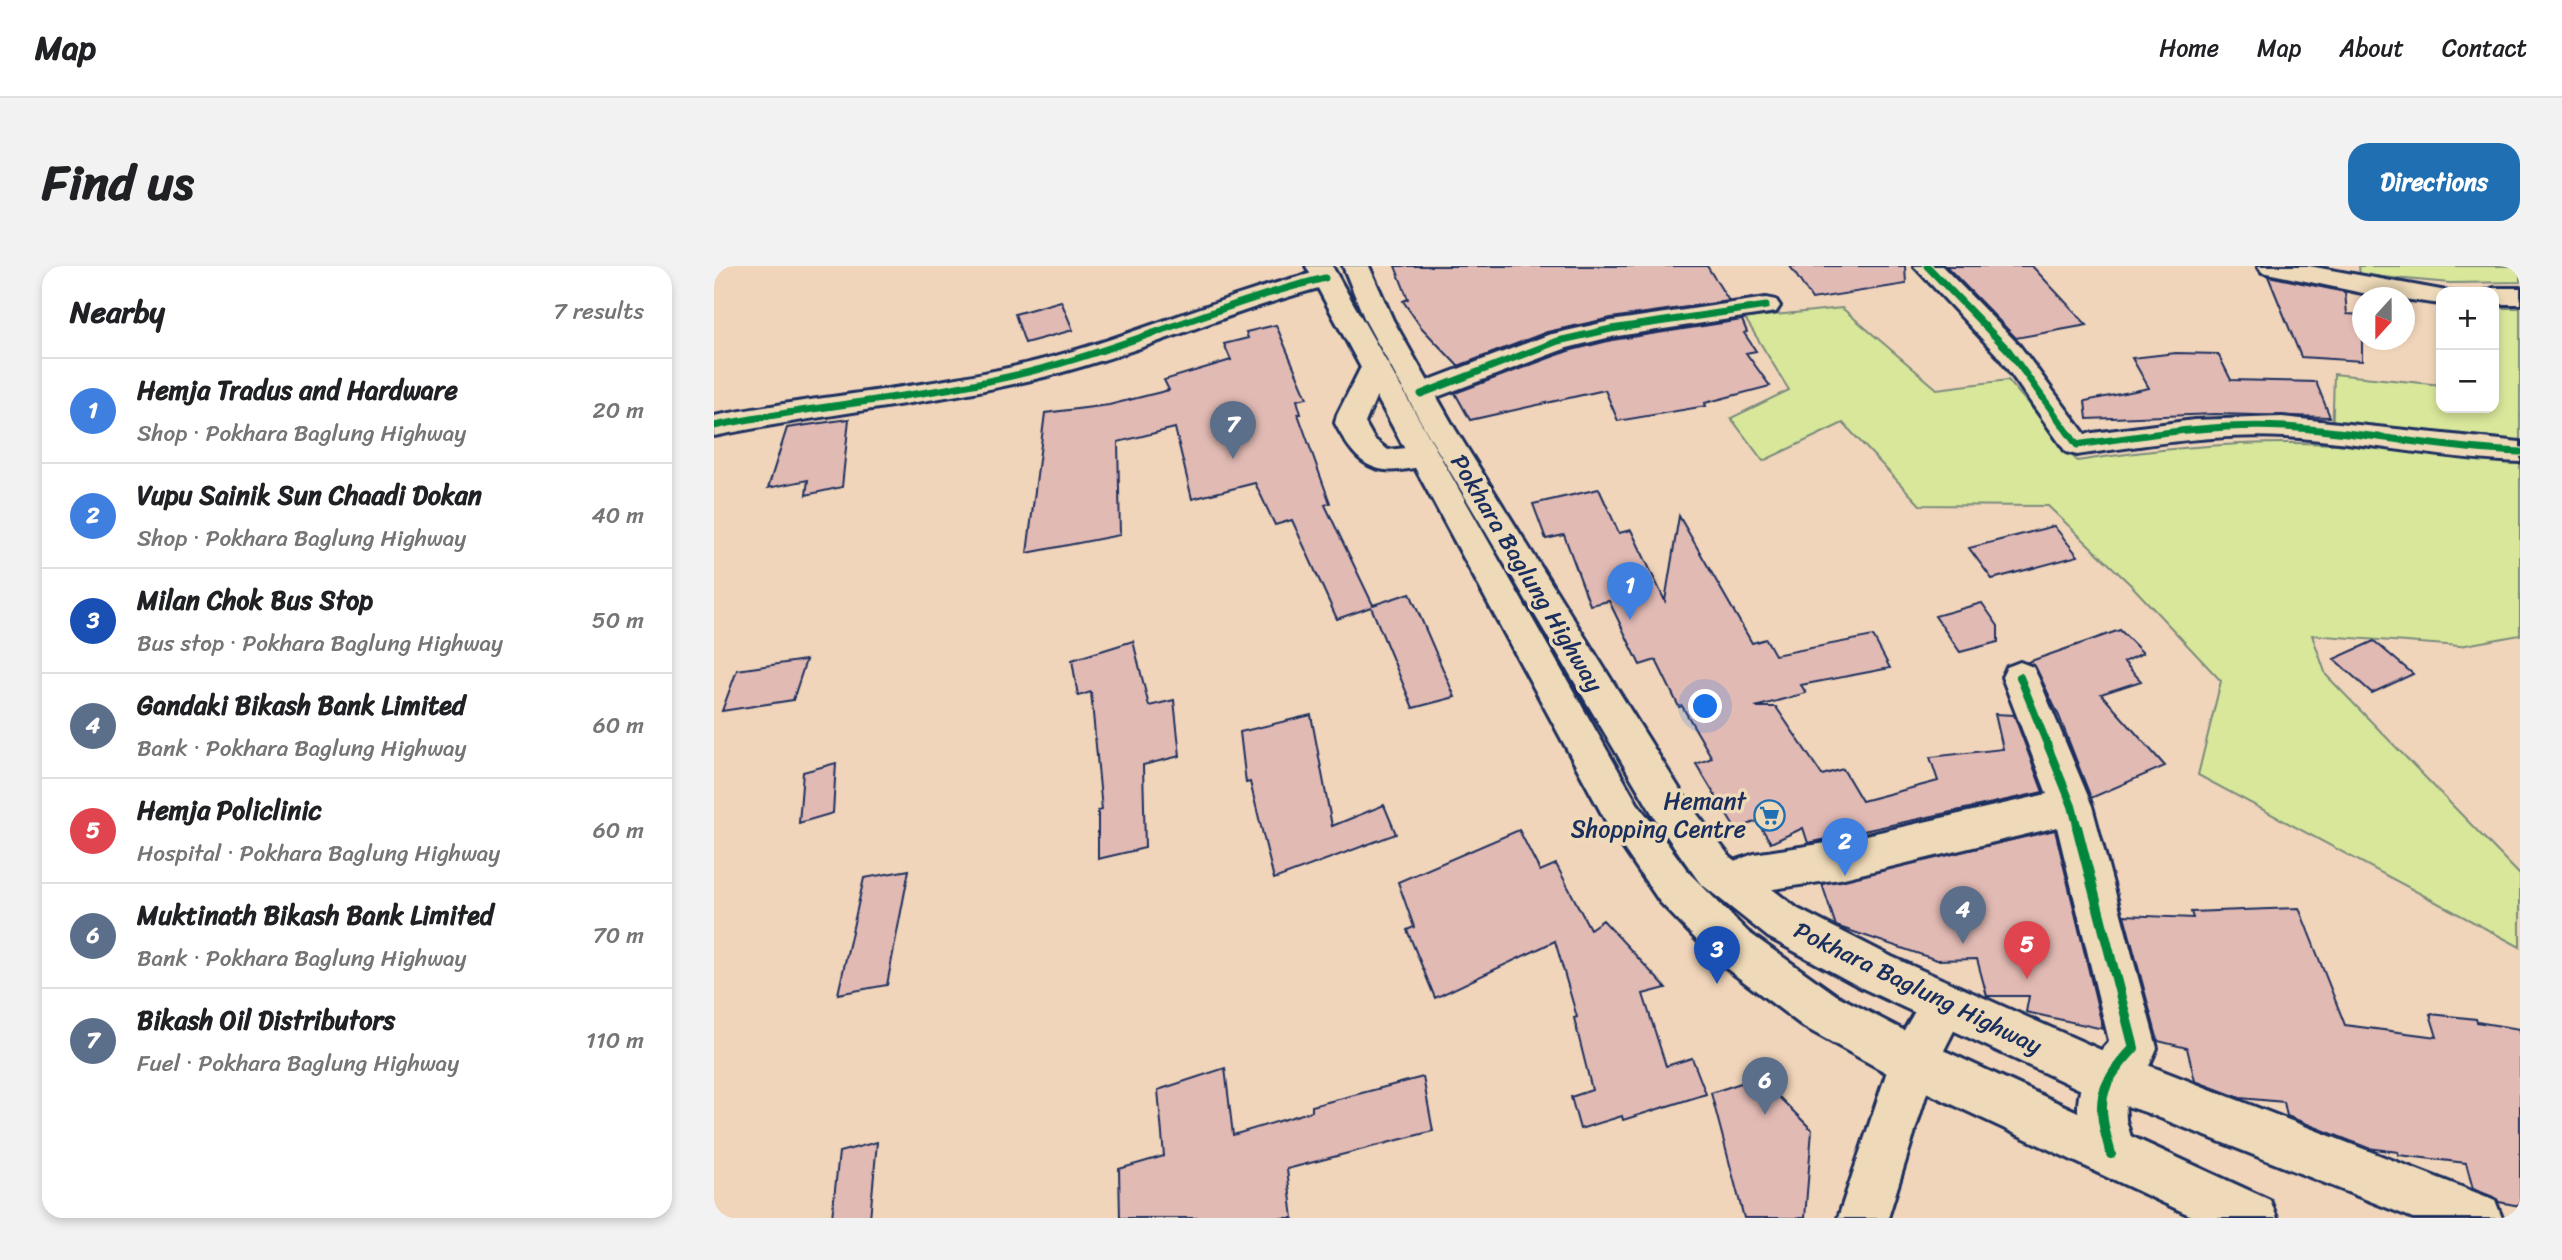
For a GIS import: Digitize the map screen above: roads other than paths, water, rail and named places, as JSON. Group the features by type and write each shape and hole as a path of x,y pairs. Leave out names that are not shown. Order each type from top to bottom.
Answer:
{"main road":[{"path":"1927,266 1985,324 2033,382 2054,416 2077,445 2145,433 2237,427 2311,429 2428,446 2520,452"},
{"path":"2271,266 2372,287 2436,295"},
{"path":"714,426 958,387 1048,367 1333,270"},
{"name":"Pokhara Baglung Highway","path":"1333,270 1374,369 1623,815 1675,888 1733,947 1763,972 1820,1011 1913,1061 2252,1218"},
{"name":"Pokhara Baglung Highway","path":"1333,270 1379,320 1420,394 1673,813 1716,870 1729,881 1783,923 1944,1004 2107,1077 2145,1088 2476,1218"},
{"path":"2499,296 2520,296"},
{"path":"1420,394 1558,341 1611,329 1766,306"},
{"path":"2020,677 2071,806 2134,1048 2107,1077 2098,1110 2111,1154"},
{"path":"1729,881 1754,873 1840,860 2071,806"},
{"path":"1863,1218 1913,1061 1944,1004"}],"place":[{"name":"Bikash Oil Distributors","path":"1233,459"},
{"name":"Hemja Tradus and Hardware","path":"1630,620"},
{"name":"Hemant Shopping Centre","path":"1769,815"},
{"name":"Vupu Sainik Sun Chaadi Dokan","path":"1845,876"},
{"name":"Gandaki Bikash Bank Limited","path":"1963,944"},
{"name":"Hemja Policlinic","path":"2027,979"},
{"name":"Milan Chok Bus Stop","path":"1717,984"},
{"name":"Muktinath Bikash Bank Limited","path":"1765,1115"}]}
